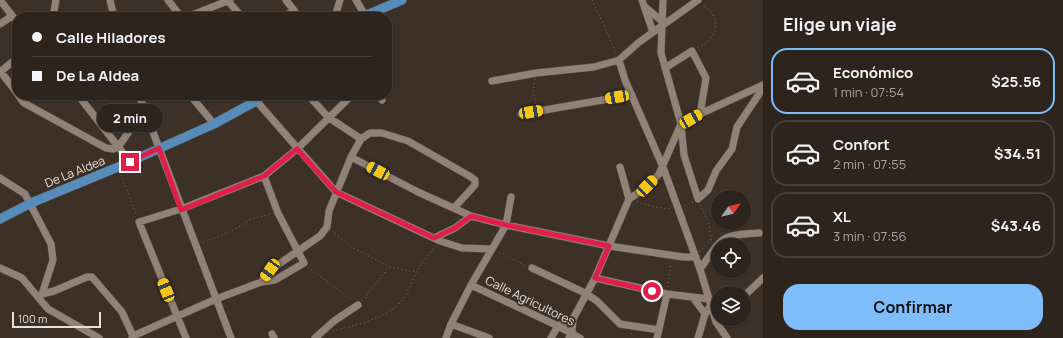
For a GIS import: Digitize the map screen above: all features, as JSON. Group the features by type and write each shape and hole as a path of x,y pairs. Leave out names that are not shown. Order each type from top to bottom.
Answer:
{"main road":[{"path":"373,12 402,0"},
{"name":"De La Aldea","path":"0,218 31,203 130,162 214,124 251,100"}],"street":[{"path":"0,0 12,16 0,24"},
{"path":"54,12 56,0"},
{"path":"110,0 113,12"},
{"path":"168,0 177,12"},
{"path":"199,12 229,0 238,12"},
{"path":"286,0 294,11"},
{"path":"336,12 340,0"},
{"path":"356,0 361,12"},
{"path":"663,0 661,53 681,124 684,155 698,200 708,190 716,171 732,149 737,127 763,88"},
{"path":"492,81 536,73 594,67 619,60 663,23 700,2"},
{"path":"644,4 653,32"},
{"path":"644,4 663,23"},
{"path":"665,68 692,51 706,78 700,114"},
{"path":"619,60 623,76 663,167 677,210 696,257 710,302 698,338"},
{"path":"12,62 0,71 12,86"},
{"path":"570,335 573,319 595,278 629,199 647,186 663,167 681,124 763,84"},
{"path":"521,114 632,95"},
{"path":"22,100 24,103 106,148 113,149 119,146 130,130 146,115"},
{"path":"82,100 130,162"},
{"path":"141,100 181,210 231,338"},
{"path":"194,100 214,124"},
{"path":"258,100 297,149 336,192 437,240 462,248 491,249"},
{"path":"313,100 328,117 361,139"},
{"path":"186,338 139,222 181,210 264,176 297,149 347,100"},
{"path":"261,282 270,270 320,236 327,227 329,211 351,157 361,139 370,133 382,133 408,141 472,176 475,180 475,185 454,208"},
{"path":"351,157 418,192 471,216 506,225 609,246 696,257"},
{"path":"620,167 629,199"},
{"path":"40,296 87,277 92,277 122,312 132,337 216,299 261,282 275,280 304,263 278,213 264,176"},
{"path":"0,178 25,194 51,244 53,260 40,296"},
{"path":"446,338 451,324 471,285 506,225 511,197"},
{"path":"437,240 471,216"},
{"path":"725,238 759,233"},
{"path":"700,269 711,254"},
{"path":"0,268 22,278 40,296 48,309 99,338"},
{"path":"532,268 586,293 597,301 620,324 659,330"},
{"path":"595,278 710,302"},
{"path":"751,289 763,278"},
{"name":"Calle Agricultores","path":"471,285 558,326 570,335 580,338"},
{"path":"657,338 667,294"},
{"path":"694,299 705,314"},
{"path":"315,338 334,321 358,305"},
{"path":"551,338 558,326 573,319"},
{"path":"451,324 488,338"},
{"path":"721,326 727,338"}],"path":[{"path":"592,0 619,60"},
{"path":"692,51 707,43 714,34 716,27 710,12 700,2"},
{"path":"536,73 534,100 541,111"},
{"path":"118,167 139,222"},
{"path":"629,199 654,207 677,210 698,200 709,223 711,244"},
{"path":"196,247 234,230 251,219 278,213"},
{"path":"327,227 352,247 389,267 417,272"},
{"path":"331,332 376,318 397,306 410,289 417,272 437,240"},
{"path":"696,257 710,240"},
{"path":"491,249 532,268"},
{"path":"667,294 672,254"},
{"path":"304,263 358,305 389,267"}],"route":[{"path":"130,162 159,148 181,210 264,176 297,149 336,192 434,238 455,228 471,216 506,225 609,246 595,278 652,291"}]}
